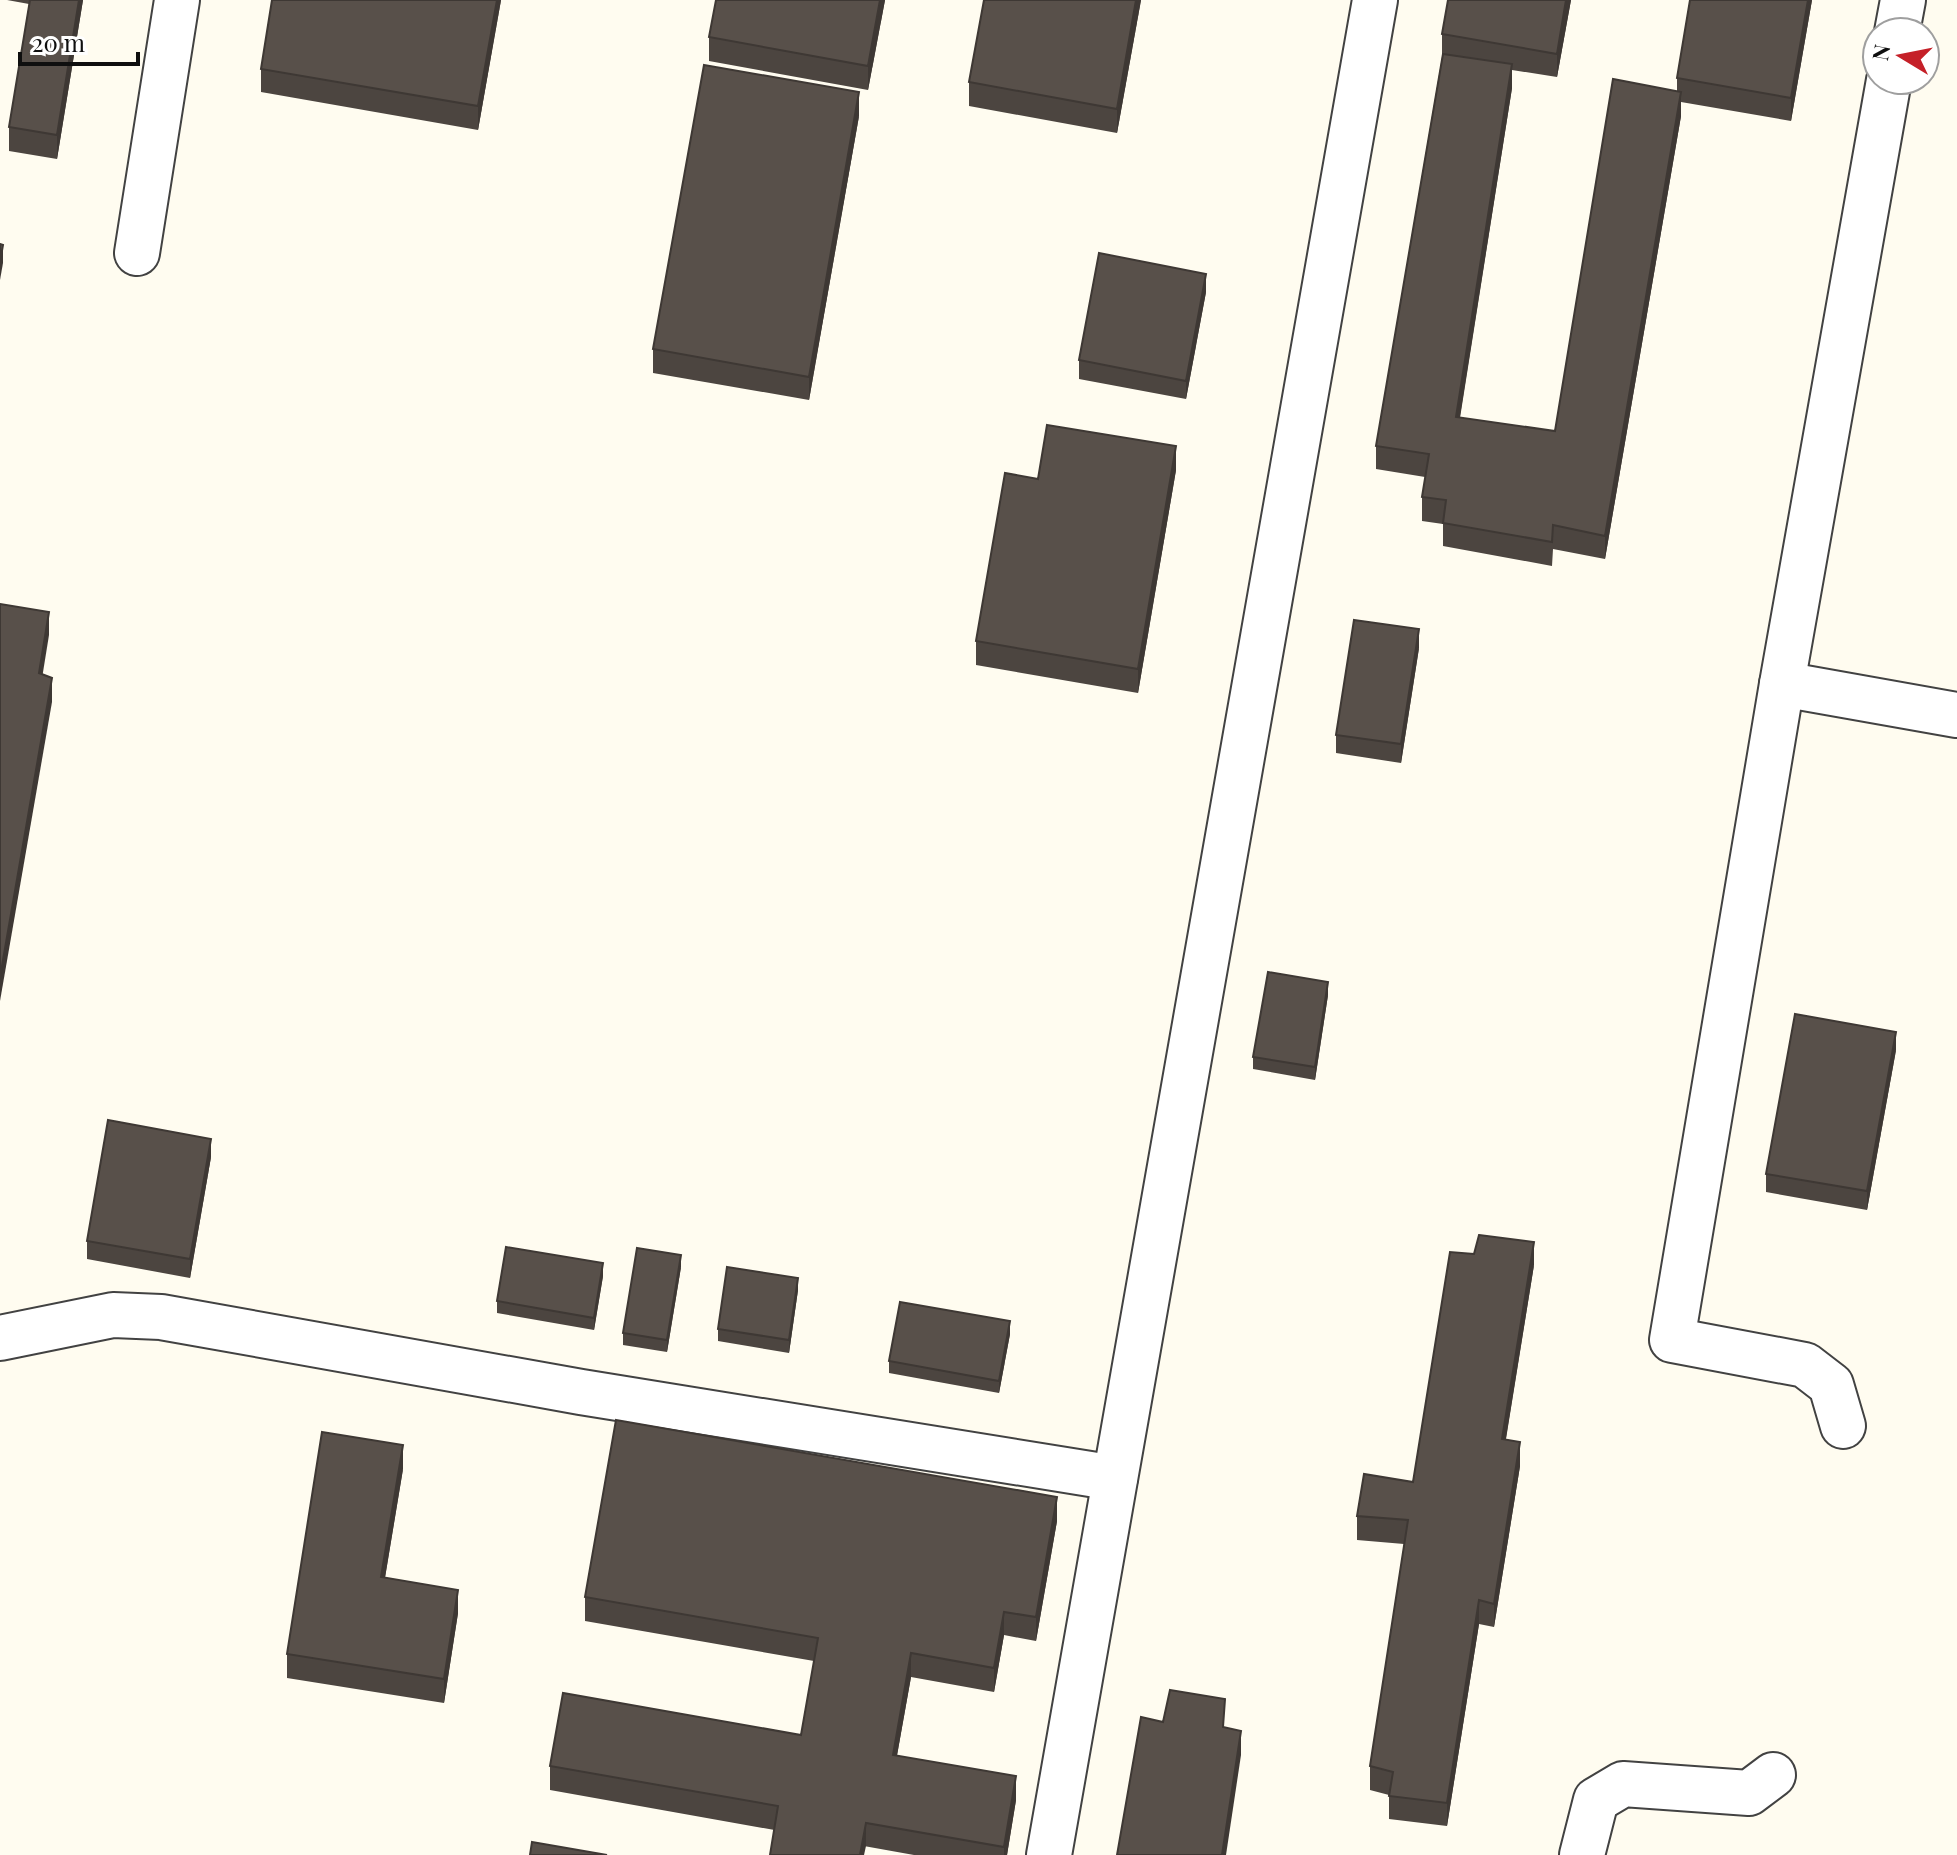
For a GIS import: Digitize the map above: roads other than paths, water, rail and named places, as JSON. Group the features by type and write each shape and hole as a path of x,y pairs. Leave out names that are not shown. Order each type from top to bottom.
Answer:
{"lane":[{"path":"137,253 177,0"},
{"path":"1049,1855 1375,0"},
{"path":"1843,1426 1831,1385 1805,1365 1672,1340 1782,684 1886,96"},
{"path":"1782,684 1957,715"},
{"path":"0,1338 113,1315 161,1317 581,1392 1115,1478"},
{"path":"1582,1855 1596,1800 1623,1784 1749,1793 1773,1775"}]}
